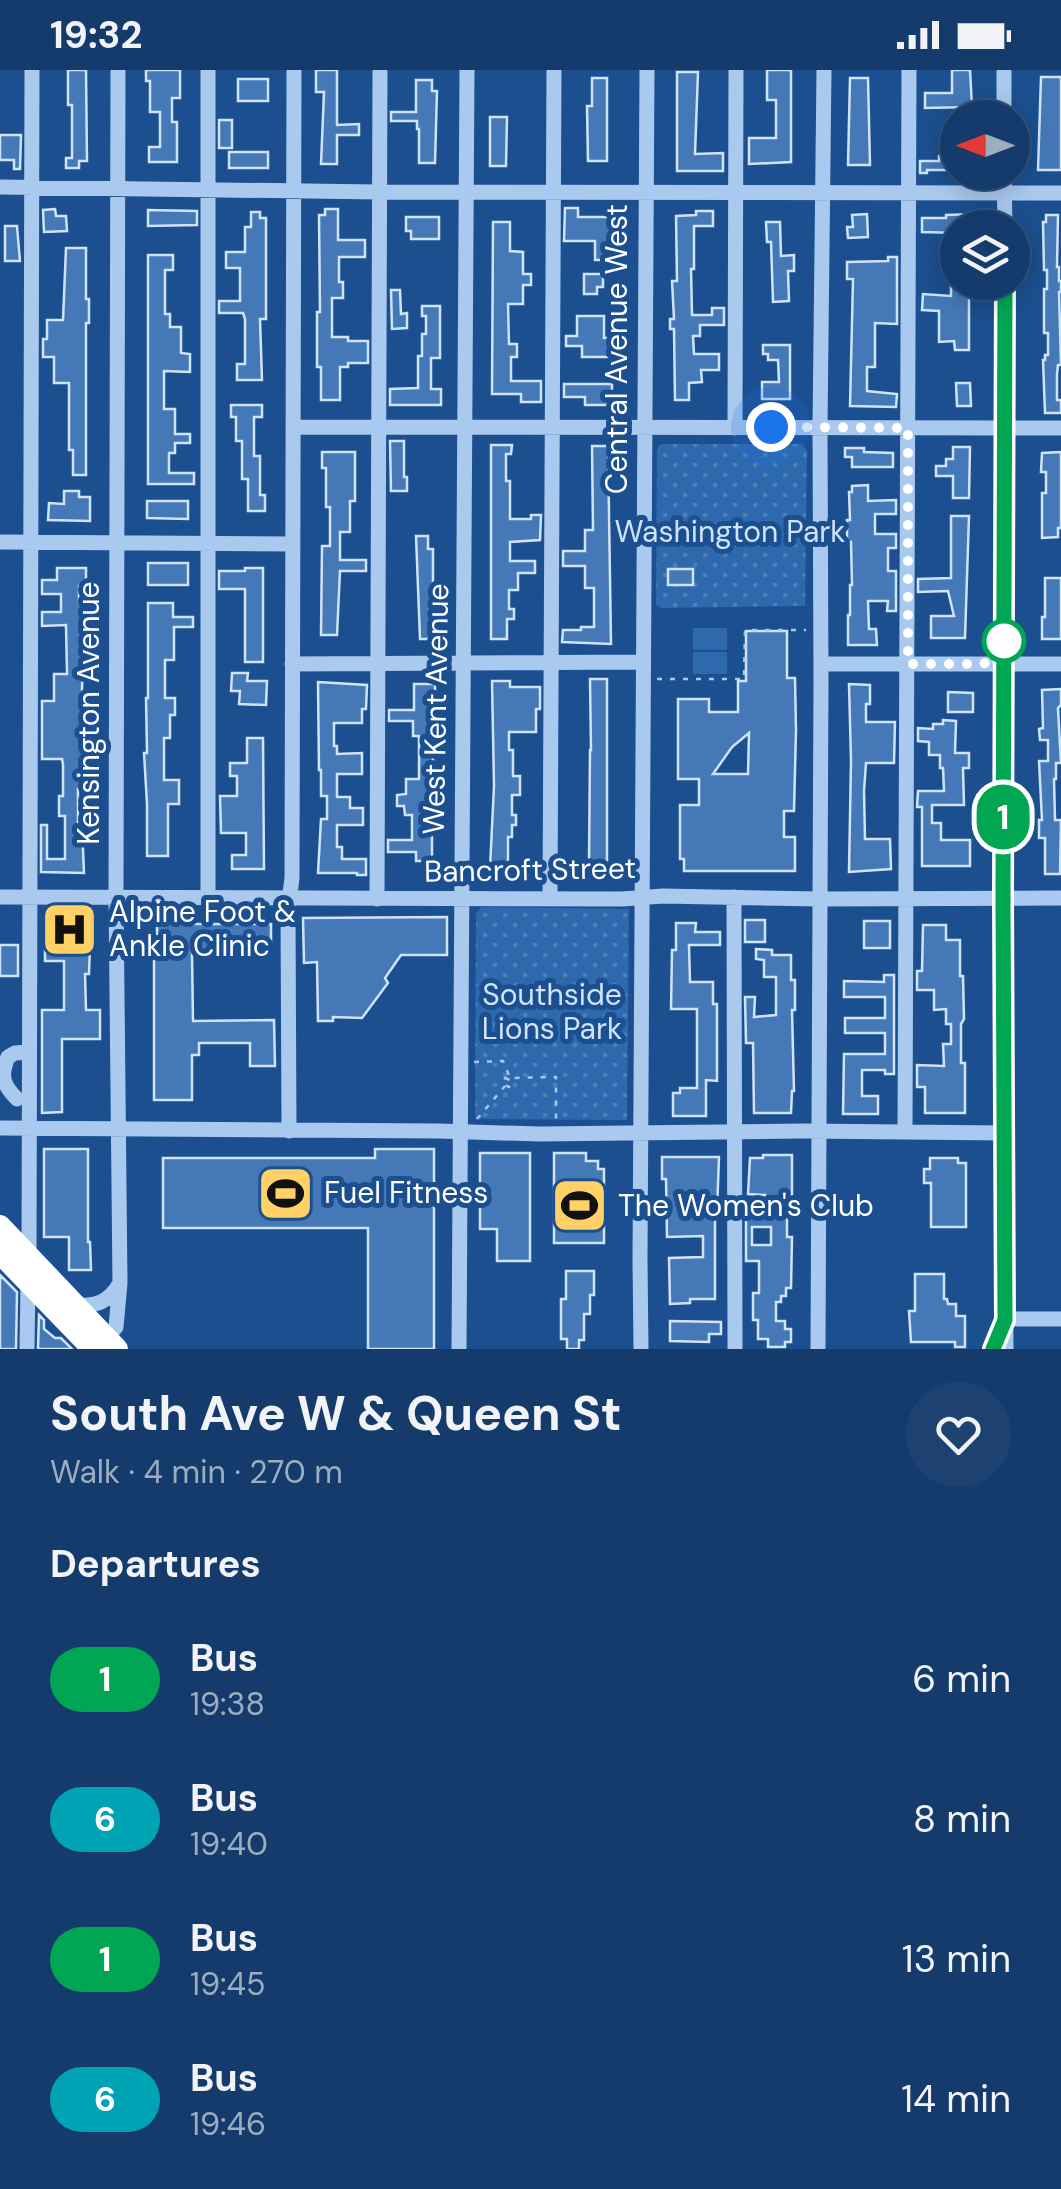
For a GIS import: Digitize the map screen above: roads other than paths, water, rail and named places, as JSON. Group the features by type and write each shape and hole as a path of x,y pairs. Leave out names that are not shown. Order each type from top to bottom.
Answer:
{"highway":[{"path":"0,1226 74,1304 104,1346"},
{"path":"0,1253 104,1346"}],"street":[{"path":"29,1255 32,70"},
{"name":"Kensington Avenue","path":"104,1346 116,1326 120,1283 116,897 118,70"},
{"path":"208,70 208,898"},
{"path":"289,1131 294,70"},
{"path":"378,899 380,70"},
{"name":"West Kent Avenue","path":"459,1349 467,70"},
{"path":"550,898 554,70"},
{"name":"Central Avenue West","path":"641,1349 646,70"},
{"path":"735,428 736,70"},
{"path":"818,1349 824,70"},
{"path":"905,1132 909,70"},
{"path":"1004,70 1004,100"},
{"path":"0,187 1061,194"},
{"path":"1004,192 1004,210"},
{"path":"1005,300 1006,1349"},
{"path":"294,426 1061,428"},
{"path":"0,542 293,544"},
{"path":"292,664 642,662"},
{"path":"821,664 1061,664"},
{"name":"Bancroft Street","path":"0,897 1061,898"},
{"path":"734,897 735,1349"},
{"path":"17,1099 4,1086 1,1076 8,1057 28,1052"},
{"path":"0,1128 1005,1134"},
{"path":"27,1349 28,1282"},
{"path":"74,1304 99,1304 114,1294 120,1283"},
{"path":"1005,1320 1061,1318"},
{"path":"993,1349 1005,1320"}],"place":[{"name":"Alpine Foot & Ankle Clinic","path":"70,929"},
{"name":"Fuel Fitness","path":"285,1193"},
{"name":"The Women's Club","path":"579,1206"}],"park label":[{"name":"Washington Park","path":"730,532"},
{"name":"Southside Lions Park","path":"552,1012"}]}
